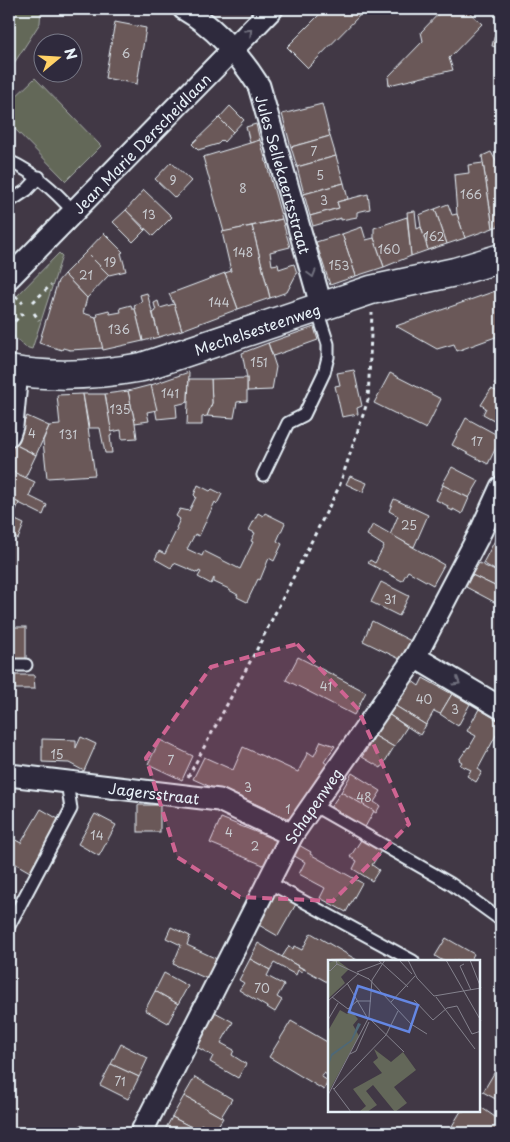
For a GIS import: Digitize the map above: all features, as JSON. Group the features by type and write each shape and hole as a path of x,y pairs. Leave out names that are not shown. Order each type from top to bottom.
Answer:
{"main road":[{"name":"Mechelsesteenweg","path":"13,370 47,374 81,374 103,373 142,367 371,290 454,272 501,258"}],"street":[{"name":"Jules Sellekaertsstraat","path":"184,9 209,26 232,49 259,86 319,306"},
{"name":"Jean Marie Derscheidlaan","path":"9,278 272,9"},
{"path":"9,435 12,426 13,370"},
{"name":"Schapenweg","path":"141,1133 292,835 415,657 481,531 501,487"},
{"path":"415,657 501,708"},
{"name":"Jagersstraat","path":"9,775 219,800 292,835"}],"lane":[{"path":"9,161 39,177 74,211"},
{"path":"9,202 27,190 39,177"},
{"path":"263,475 288,423 304,415 324,373 328,357 328,344 319,306"},
{"path":"9,665 26,665"},
{"path":"9,926 71,809 67,782"},
{"path":"313,805 451,884 501,920"},
{"path":"268,882 411,960"}],"path":[{"path":"33,302 51,285"},
{"path":"177,795 256,648 346,470 368,400 372,310 371,290"},
{"path":"9,327 23,313"},
{"path":"34,313 40,320"}],"highlighted area":[{"path":"297,644 358,709 409,824 333,901 240,897 177,857 146,758 211,667"}],"green space":[{"path":"9,9 41,9 40,23 34,32 32,32 32,35 9,71"},
{"path":"32,81 39,82 101,146 66,181 9,123 9,103"},
{"path":"59,253 62,256 32,349 25,347 9,332 13,300"}],"building":[{"path":"325,9 366,9 308,68 287,47"},
{"path":"443,9 466,9 482,24 449,58 453,70 389,85 388,77 423,41 421,32"},
{"path":"501,10 501,48 492,46"},
{"path":"115,22 146,28 137,84 105,78"},
{"path":"322,104 330,136 291,147 282,114"},
{"path":"230,106 244,120 233,132 219,118"},
{"path":"219,118 233,132 224,142 222,140 218,144 198,150 192,144"},
{"path":"256,124 260,140 250,143 246,127"},
{"path":"330,136 336,156 297,167 291,147"},
{"path":"260,140 282,219 224,232 203,157"},
{"path":"491,152 497,163 501,186 501,225 493,228 482,156"},
{"path":"336,156 344,183 304,194 297,167"},
{"path":"171,162 191,181 175,198 155,179"},
{"path":"483,163 493,228 465,238 457,214 454,175 469,173 468,165"},
{"path":"497,163 501,163 501,186"},
{"path":"344,183 348,199 337,202 339,208 310,216 304,194"},
{"path":"144,190 172,217 153,236 126,210"},
{"path":"368,194 370,209 357,212 357,217 341,220 341,218 313,226 310,216 339,208 337,202"},
{"path":"448,204 452,215 457,214 465,238 447,244 435,209"},
{"path":"435,209 447,244 428,250 419,215"},
{"path":"126,210 145,230 133,242 113,222"},
{"path":"415,211 417,229 421,227 428,250 411,256 407,212"},
{"path":"407,217 411,256 384,267 374,238 374,228"},
{"path":"282,219 290,247 270,252 272,265 278,264 279,269 294,264 297,273 287,292 270,298 252,226"},
{"path":"252,226 270,298 238,309 225,273 231,271 222,232"},
{"path":"362,227 366,240 374,238 384,267 356,276 342,234"},
{"path":"104,233 123,252 121,253 126,271 109,275 86,252"},
{"path":"342,234 356,276 330,285 316,242"},
{"path":"86,252 109,275 87,298 64,274"},
{"path":"225,273 238,309 182,330 169,294"},
{"path":"64,274 87,298 83,313 96,317 103,348 70,350 63,348 62,350 39,343 58,281"},
{"path":"501,289 501,335 457,351 454,344 437,349 396,326"},
{"path":"147,293 159,337 143,341 134,305 142,302 140,295"},
{"path":"158,301 160,308 174,304 182,330 159,337 153,313 156,311 154,303"},
{"path":"131,305 132,309 135,309 143,341 103,350 96,317 98,316 97,313 109,310 110,314 121,312 120,308"},
{"path":"314,327 318,340 273,356 268,343"},
{"path":"268,343 276,367 272,390 247,391 247,378 242,353"},
{"path":"354,370 362,406 357,408 358,414 342,417 335,386 340,385 337,373"},
{"path":"189,372 188,402 176,405 177,417 157,419 151,385"},
{"path":"501,372 501,393 497,391 500,387 494,384"},
{"path":"390,373 441,399 426,429 374,403"},
{"path":"247,378 247,401 237,402 234,418 207,416 212,403 211,379"},
{"path":"189,379 211,379 212,403 207,416 202,417 202,425 187,425"},
{"path":"151,385 157,410 147,412 149,421 135,423 128,391"},
{"path":"491,389 501,393 501,424 483,414 486,408 481,405"},
{"path":"128,391 137,438 122,439 121,430 111,432 105,394"},
{"path":"83,394 95,475 47,478 43,441 49,426 60,425 57,395"},
{"path":"83,394 105,394 112,435 110,436 112,453 105,453 100,428 89,428"},
{"path":"27,416 49,426 36,455 14,444"},
{"path":"466,418 501,437 488,464 452,445"},
{"path":"14,444 36,455 25,478 9,470 9,456"},
{"path":"452,467 479,481 469,498 442,485"},
{"path":"9,470 35,482 29,496 47,505 43,515 9,498"},
{"path":"350,476 367,483 363,492 346,484"},
{"path":"198,485 222,494 217,504 215,502 199,536 195,534 187,549 202,556 204,551 240,569 253,542 251,541 255,533 249,530 258,513 263,516 265,513 285,523 277,541 282,544 274,561 269,558 260,580 258,579 247,602 237,597 238,595 229,589 214,582 214,578 211,584 198,577 201,572 199,571 198,573 174,563 171,568 155,559 159,551 165,554 180,519 176,516 180,509 189,511 196,497 194,495"},
{"path":"443,485 469,498 462,514 447,508 448,506 436,500"},
{"path":"9,498 19,503 12,519 9,517"},
{"path":"394,499 428,515 414,547 390,535 398,516 389,511"},
{"path":"9,517 24,524 18,539 9,534"},
{"path":"373,524 444,565 433,585 408,571 402,581 368,563 370,560 375,563 384,546 367,535"},
{"path":"501,529 501,574 483,563"},
{"path":"479,563 501,574 499,588 472,575"},
{"path":"472,575 499,588 497,591 501,593 501,599 498,604 466,587"},
{"path":"381,582 409,596 399,616 371,602"},
{"path":"372,621 411,641 402,660 363,641"},
{"path":"9,627 26,627 26,660 9,660"},
{"path":"298,657 366,692 354,715 286,680"},
{"path":"15,675 34,675 35,689 15,689"},
{"path":"423,678 452,694 440,714 434,711 426,725 394,705 411,680 419,686"},
{"path":"452,694 470,704 458,726 440,714"},
{"path":"394,705 426,725 420,735 388,714"},
{"path":"479,709 501,722 501,726 478,769 482,772 476,782 467,776 471,770 460,765 462,762 459,760 476,736 467,731"},
{"path":"388,714 407,727 394,747 375,736"},
{"path":"375,736 394,747 381,768 362,757"},
{"path":"81,737 96,744 84,771 69,763 42,762 42,739 76,740 76,748"},
{"path":"160,740 193,756 182,780 148,764"},
{"path":"321,741 335,746 324,762 329,765 291,820 223,789 222,792 193,779 204,757 233,770 243,747 298,772 308,752 314,756"},
{"path":"352,773 381,791 374,802 380,806 376,813 341,792"},
{"path":"341,792 374,811 364,829 330,808"},
{"path":"138,805 160,805 160,832 138,832"},
{"path":"41,809 60,820 30,872 9,860 9,838 21,843"},
{"path":"95,814 116,825 99,856 78,844"},
{"path":"221,818 278,841 268,867 210,843"},
{"path":"363,837 382,849 372,865 379,870 372,881 353,869 357,861 350,857"},
{"path":"297,844 311,852 310,854 362,883 346,912 320,898 325,888 299,874 305,862 291,854"},
{"path":"275,892 296,904 278,936 257,924"},
{"path":"171,927 190,936 187,945 219,960 210,980 173,964 181,945 166,938"},
{"path":"311,933 357,960 328,960 328,982 282,957 289,946 293,949 294,946 302,950"},
{"path":"446,938 474,954 471,960 441,960 435,956"},
{"path":"258,943 303,969 302,972 298,970 296,975 274,963 270,970 250,959"},
{"path":"250,959 270,970 267,976 284,985 277,997 282,1000 275,1012 239,990 244,983 239,980"},
{"path":"164,973 188,986 178,1004 155,991"},
{"path":"155,991 178,1004 168,1023 145,1010"},
{"path":"213,1011 233,1022 221,1043 234,1050 232,1055 246,1064 238,1078 210,1062 213,1056 195,1046"},
{"path":"291,1021 328,1042 328,1075 324,1073 322,1077 328,1081 324,1090 269,1057"},
{"path":"501,1022 501,1043 493,1038"},
{"path":"121,1044 148,1058 139,1077 111,1064"},
{"path":"111,1064 139,1077 128,1099 100,1085"},
{"path":"497,1068 501,1071 501,1102 483,1092"},
{"path":"195,1077 232,1099 221,1117 184,1096"},
{"path":"184,1096 223,1118 214,1132 201,1124 197,1130 172,1117"},
{"path":"480,1107 501,1121 501,1127 497,1133 465,1133 452,1126 460,1112 480,1112"},
{"path":"172,1117 203,1133 176,1133 166,1128"},
{"path":"80,1125 92,1130 91,1133 76,1133"}]}
